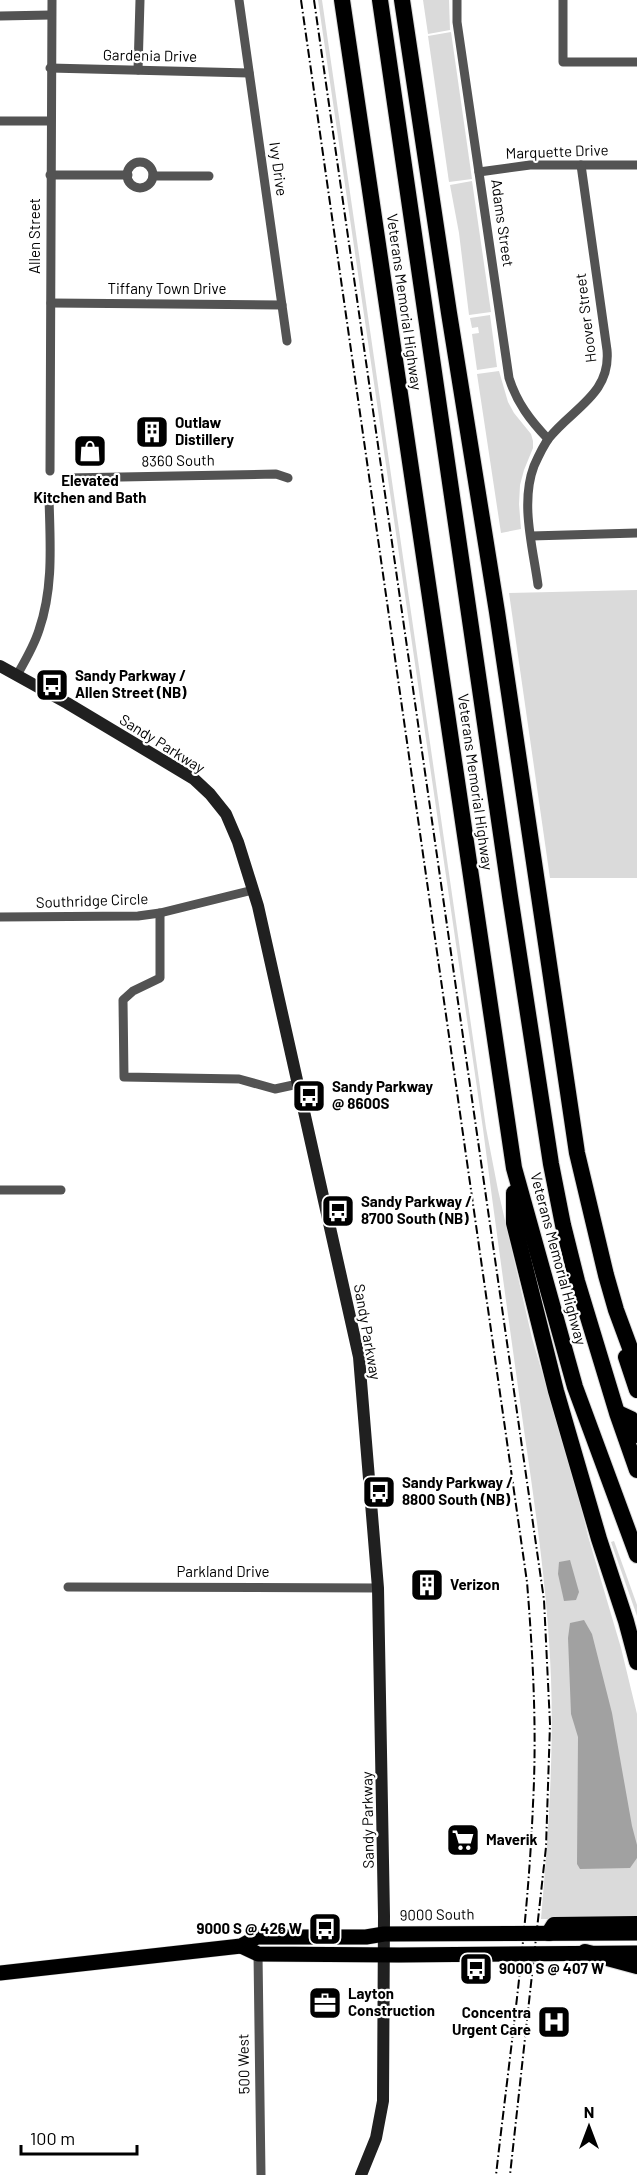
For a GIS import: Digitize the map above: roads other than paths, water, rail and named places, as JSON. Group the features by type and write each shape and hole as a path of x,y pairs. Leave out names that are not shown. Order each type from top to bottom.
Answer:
{"highway":[{"name":"Veterans Memorial Highway","path":"342,0 514,1168 574,1387 637,1555"},
{"name":"Veterans Memorial Highway","path":"380,0 551,1164 563,1226 578,1281 617,1413 637,1470"},
{"path":"402,0 499,624 577,1153 606,1275 637,1367"},
{"path":"514,1168 514,1223 527,1280 555,1391 637,1662"},
{"path":"606,1275 607,1297 637,1390"},
{"path":"617,1413 631,1419 637,1435"},
{"path":"549,1933 554,1925 637,1924"},
{"path":"585,1952 637,1966"}],"main road":[{"name":"Sandy Parkway","path":"0,666 202,786 221,807 230,822 253,890 359,1357 378,1588 384,1934 383,2101 376,2138 361,2175"},
{"name":"9000 South","path":"0,1973 241,1946 257,1938 366,1937 384,1934 637,1933"},
{"path":"241,1946 258,1954 637,1953"}],"street":[{"name":"Allen Street","path":"50,471 51,0"},
{"path":"138,70 140,0"},
{"name":"Ivy Drive","path":"239,0 287,341"},
{"name":"Adams Street","path":"457,0 457,22 509,378 520,406 548,439"},
{"path":"563,0 563,62 637,62"},
{"path":"0,16 51,15"},
{"name":"Gardenia Drive","path":"50,68 249,73"},
{"path":"0,121 50,121"},
{"path":"141,162 151,168 153,176 149,185 141,188 132,185 128,175 133,165 141,162"},
{"name":"Marquette Drive","path":"479,172 530,165 637,165"},
{"name":"Hoover Street","path":"538,585 528,513 529,481 548,439 598,388 607,370 607,350 581,165"},
{"path":"50,175 128,175"},
{"path":"153,176 209,176"},
{"name":"Tiffany Town Drive","path":"51,303 282,305"},
{"name":"8360 South","path":"67,478 276,474 288,477"},
{"path":"17,675 40,629 48,596 49,497"},
{"path":"531,536 637,533"},
{"name":"Southridge Circle","path":"0,917 114,918 160,913 253,890"},
{"path":"160,913 160,978 133,991 123,1000 124,1077 239,1079 275,1089 298,1084"},
{"path":"0,1190 61,1190"},
{"name":"Parkland Drive","path":"68,1587 378,1588"},
{"name":"500 West","path":"258,1954 261,2175"}],"railway":[{"path":"301,0 527,1582 535,1748 531,1850 513,2036 496,2175"},
{"path":"314,0 544,1600 550,1724 546,1847 510,2175"}],"place":[{"name":"Outlaw Distillery","path":"152,432"},
{"name":"Elevated Kitchen and Bath","path":"90,451"},
{"name":"Sandy Parkway / Allen Street (NB)","path":"52,685"},
{"name":"Sandy Parkway @ 8600S","path":"309,1096"},
{"name":"Sandy Parkway / 8700 South (NB)","path":"338,1211"},
{"name":"Sandy Parkway / 8800 South (NB)","path":"379,1492"},
{"name":"Verizon","path":"427,1585"},
{"name":"Maverik","path":"463,1840"},
{"name":"9000 S @ 426 W","path":"325,1929"},
{"name":"9000 S @ 407 W","path":"476,1969"},
{"name":"Layton Construction","path":"325,2003"},
{"name":"Concentra Urgent Care","path":"554,2022"}]}
